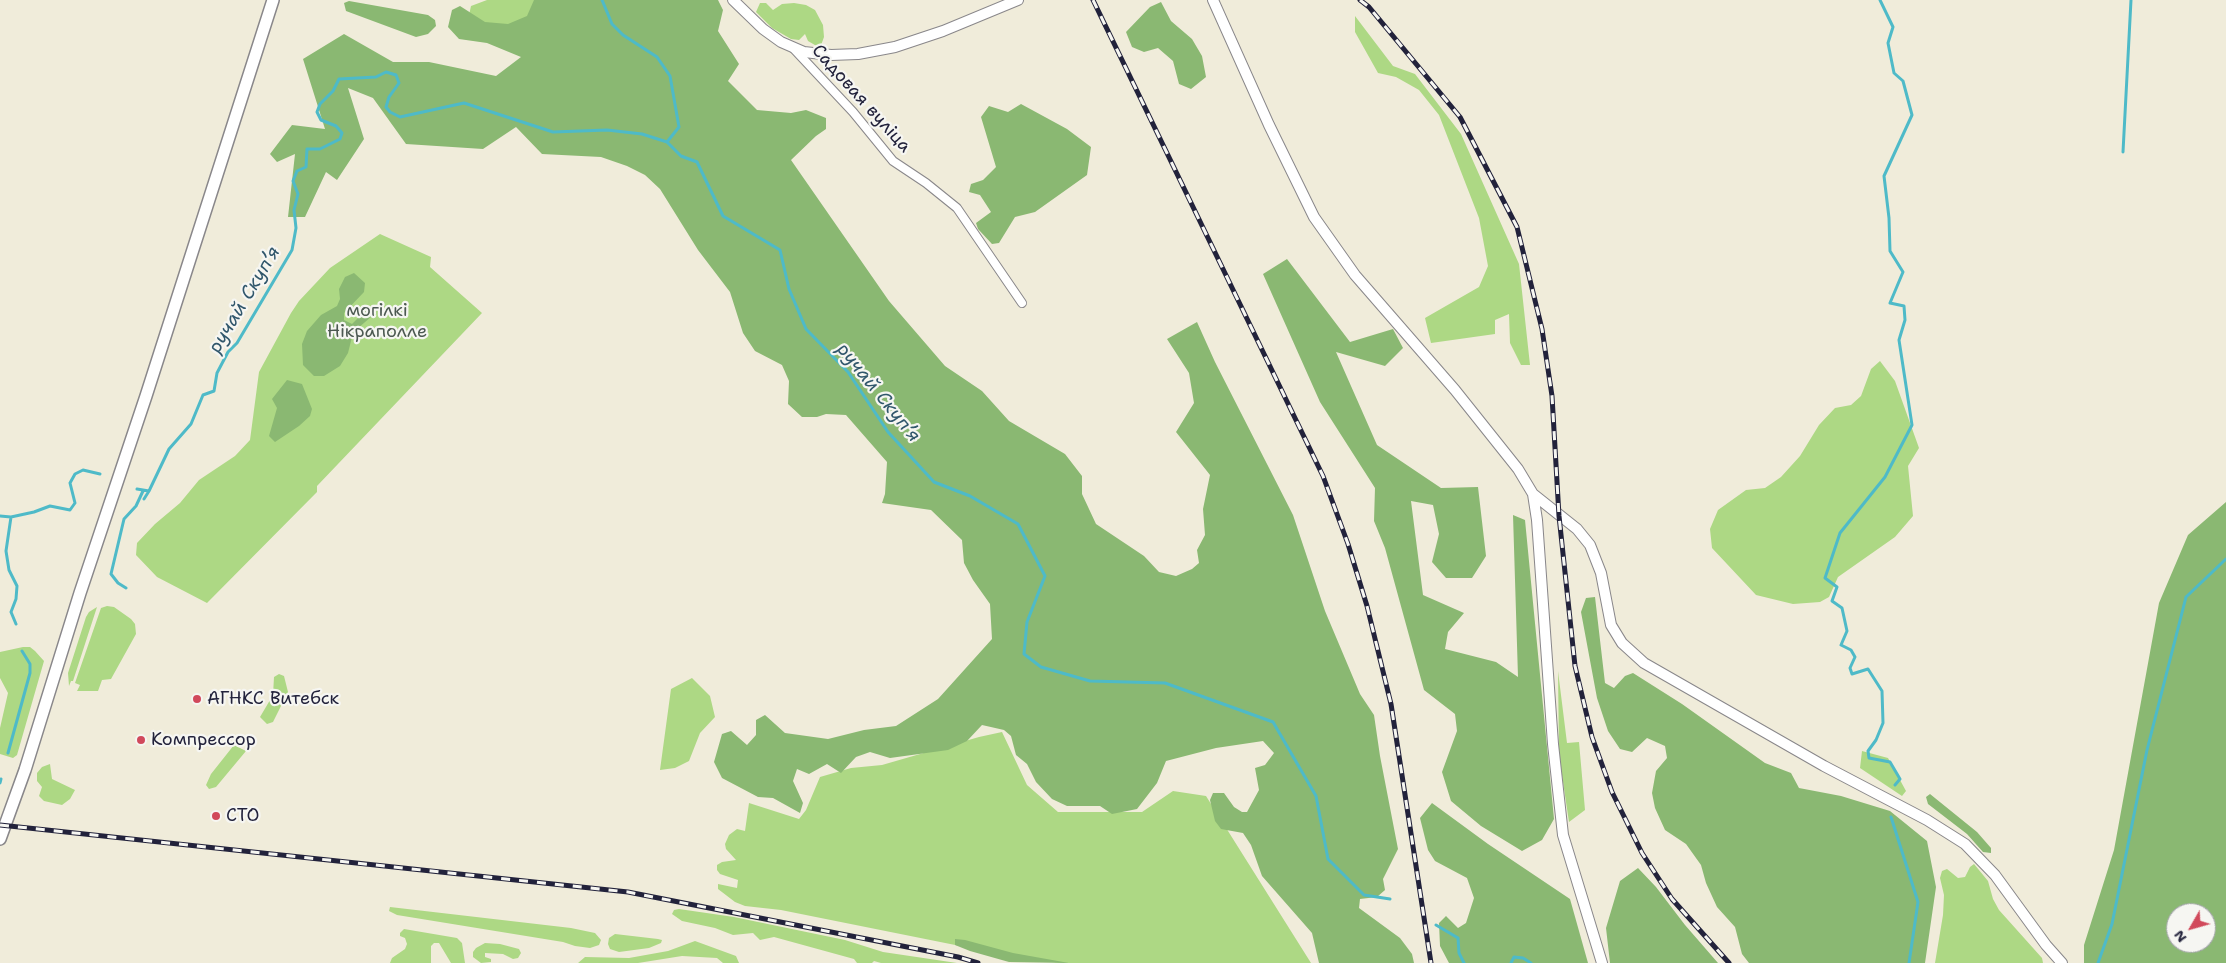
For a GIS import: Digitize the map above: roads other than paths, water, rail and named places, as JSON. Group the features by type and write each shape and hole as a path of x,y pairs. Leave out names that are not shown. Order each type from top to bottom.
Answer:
{"main road":[{"path":"0,839 146,396 272,0"}],"street":[{"name":"Садовая вуліца","path":"733,0 763,29 794,49 853,112 893,161 926,183 957,208 1022,303"},
{"name":"Садовая вуліца","path":"794,49 831,55 858,54 896,47 1018,0"},
{"path":"1213,0 1269,125 1314,216 1355,275 1455,390 1518,470 1533,494 1577,528 1590,545 1601,573 1611,625 1622,643 1644,663 1824,766 1928,820 1965,844 1995,875 2062,963"},
{"path":"1533,494 1537,520 1553,744 1563,834 1602,963"}],"waterway":[{"path":"602,0 612,24 623,35 657,57 670,76 679,127 667,142"},
{"name":"ручай Скупʼя","path":"1880,0 1893,27 1888,43 1894,73 1903,81 1912,115 1884,176 1889,218 1890,251 1903,272 1890,303 1904,306 1905,320 1899,340 1912,425 1885,477 1840,533 1825,578 1837,587 1832,601 1842,608 1847,631 1841,645 1851,650 1855,657 1850,668 1852,674 1868,669 1882,691 1883,723 1876,740 1868,751 1869,758 1890,762 1900,779 1895,785"},
{"path":"2123,152 2131,0"},
{"name":"ручай Скупʼя","path":"137,489 149,491 169,449 191,424 203,395 214,391 217,373 228,352 237,343 292,250 296,228 294,210 298,194 293,181 297,171 306,167 307,149 320,149 340,139 342,133 336,126 321,120 317,112 320,104 333,91 339,79 376,77 386,72 396,75 399,83 389,97 386,107 390,112 400,117 464,103 553,132 607,130 642,134 667,142 681,156 697,162 723,216 780,250 789,289 806,329 848,372 888,432 934,482 970,496 1018,524 1045,576 1027,622 1024,654 1041,667 1090,681 1165,683 1273,722 1316,796 1328,859 1364,895 1390,899"},
{"name":"ручай Скупʼя","path":"0,516 11,517 50,506 70,510 75,503 70,483 75,474 83,470 100,474"},
{"path":"126,588 118,583 111,574 124,519 136,506 143,491"},
{"path":"144,499 149,491"},
{"path":"11,517 6,551 9,570 17,586 16,599 11,612 16,624"},
{"path":"2098,963 2112,924 2147,750 2186,597 2226,559"},
{"path":"8,753 30,673 30,664 22,651"},
{"path":"0,783 1,779"},
{"name":"ручай Скупʼя","path":"1891,817 1918,902 1909,963"},
{"name":"ручай Скупʼя","path":"1436,925 1458,938 1459,953 1464,963"},
{"name":"ручай Скупʼя","path":"1511,963 1514,957 1523,958 1531,963"}],"railway":[{"path":"1093,0 1323,476 1348,544 1367,606 1391,704 1431,963"},
{"path":"1360,0 1369,7 1460,117 1517,227 1542,329 1552,396 1559,516 1575,666 1592,737 1612,792 1642,853 1672,899 1729,963"},
{"path":"0,825 628,892 958,957 978,963"}],"place":[{"name":"АГНКС Витебск","path":"197,699"},
{"name":"Компрессор","path":"141,740"},
{"name":"СТО","path":"216,816"}],"park label":[{"name":"могілкі Нікраполле","path":"377,321"}]}
